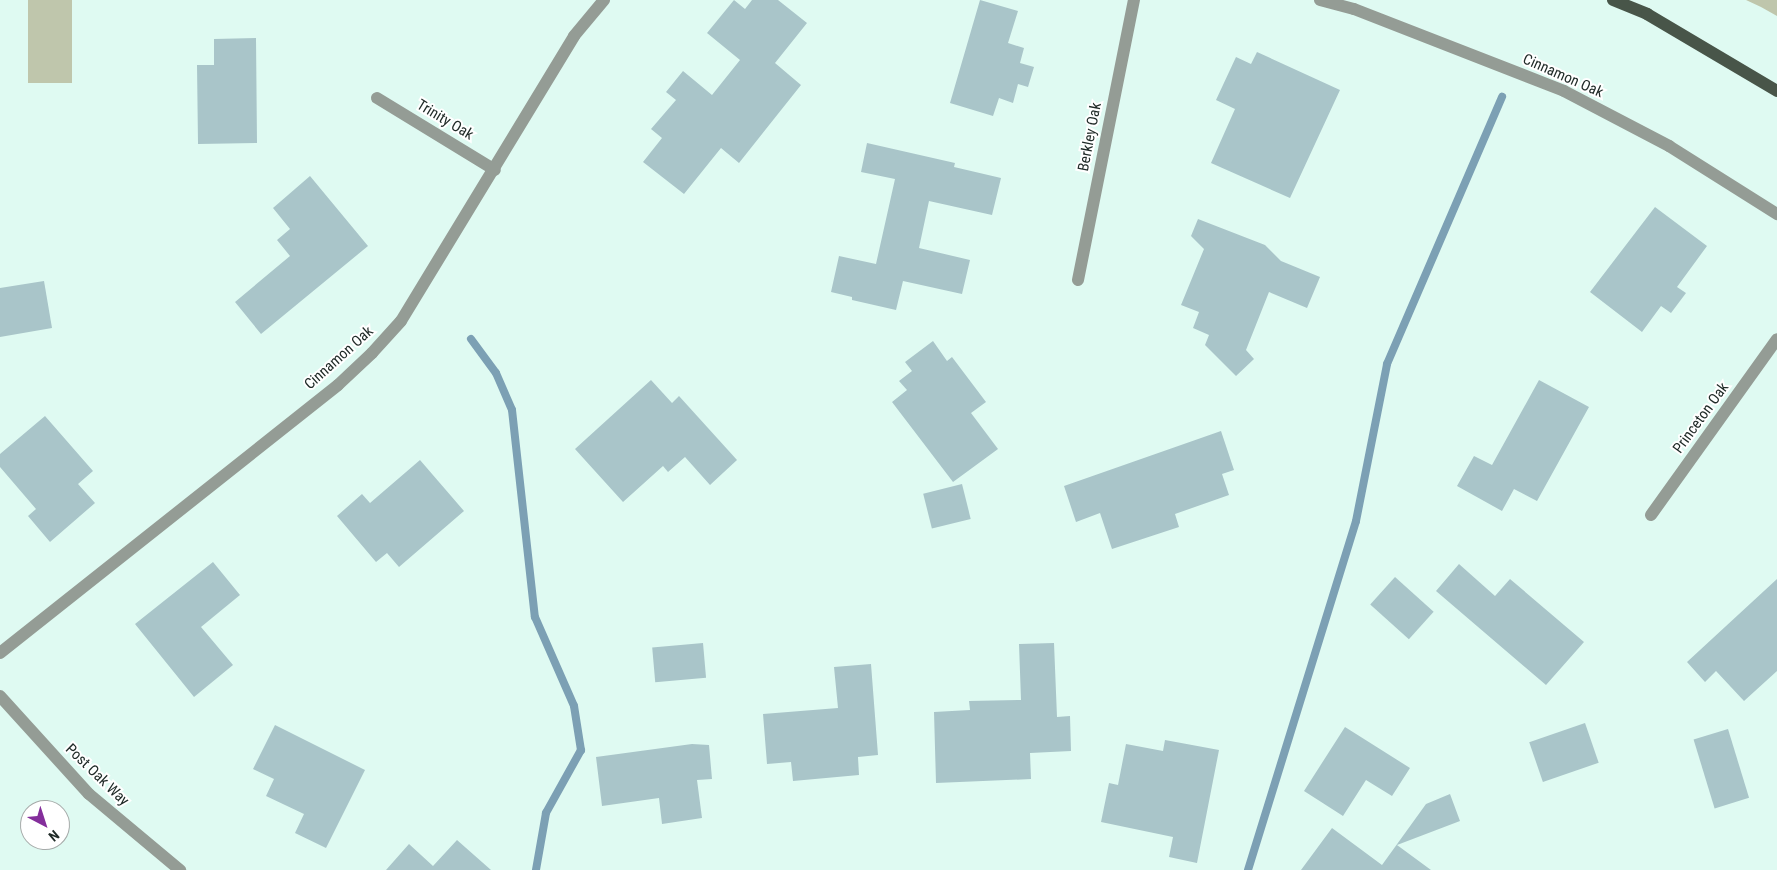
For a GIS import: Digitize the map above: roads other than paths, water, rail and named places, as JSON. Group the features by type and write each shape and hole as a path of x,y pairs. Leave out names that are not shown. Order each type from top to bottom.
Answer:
{"main road":[{"path":"1613,0 1647,14 1777,91"}],"street":[{"name":"Cinnamon Oak","path":"0,654 338,385 372,353 401,321 495,170 574,36 604,0"},
{"name":"Berkley Oak","path":"1078,280 1134,0"},
{"name":"Cinnamon Oak","path":"1320,0 1354,9 1564,91 1669,146 1777,214"},
{"name":"Trinity Oak","path":"378,98 495,170"},
{"name":"Princeton Oak","path":"1651,515 1777,339"},
{"name":"Post Oak Way","path":"0,696 89,794 180,870"}],"waterway":[{"path":"1248,870 1356,521 1387,364 1502,97"},
{"path":"471,339 496,373 512,410 535,617 574,706 581,750 546,813 536,870"}]}
